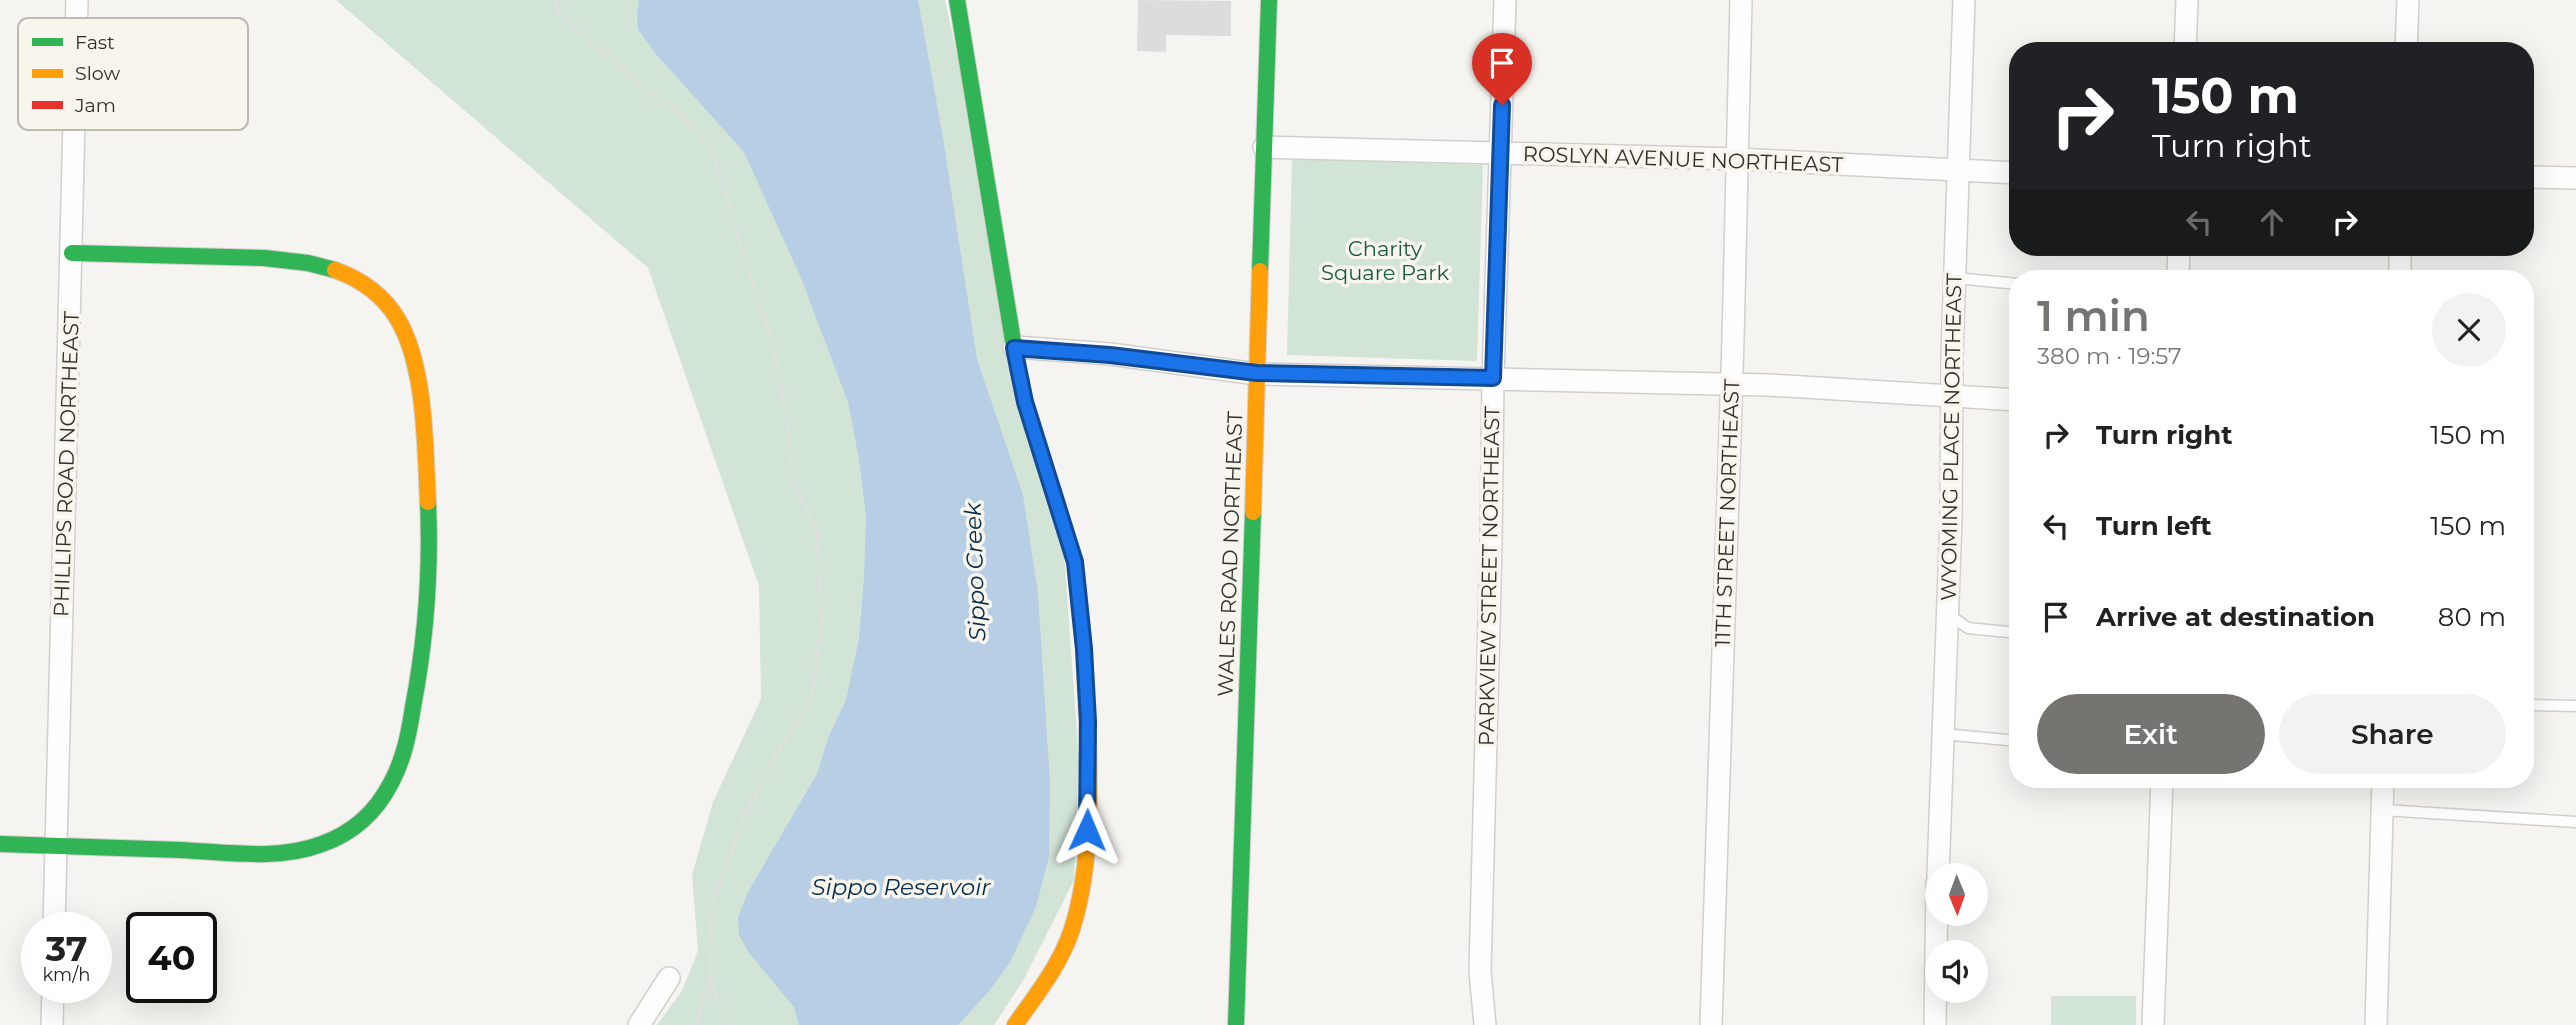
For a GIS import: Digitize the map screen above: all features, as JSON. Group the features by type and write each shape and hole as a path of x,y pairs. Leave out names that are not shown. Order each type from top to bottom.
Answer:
{"street":[{"name":"PHILLIPS ROAD NORTHEAST","path":"77,0 77,18"},
{"path":"957,0 1014,348 1025,402 1075,562 1084,649 1089,770 1082,890 1072,931 1056,965 1015,1025"},
{"name":"WALES ROAD NORTHEAST","path":"1236,1025 1269,0"},
{"name":"PARKVIEW STREET NORTHEAST","path":"1485,1025 1480,971 1493,378 1505,0"},
{"name":"11TH STREET NORTHEAST","path":"1711,1025 1741,0"},
{"name":"WYOMING PLACE NORTHEAST","path":"1938,863 1965,0"},
{"path":"2185,42 2187,0"},
{"path":"2406,42 2408,0"},
{"name":"PHILLIPS ROAD NORTHEAST","path":"54,912 74,130"},
{"name":"ROSLYN AVENUE NORTHEAST","path":"1264,147 1737,159 2009,173"},
{"path":"2534,177 2576,178"},
{"path":"0,844 292,852 328,843 343,836 366,818 383,798 397,772 404,753 425,628 430,544 429,493 421,408 409,346 398,320 368,286 340,270 278,260 72,253"},
{"path":"1014,348 1110,355 1257,373 1731,384 2009,400"},
{"path":"2153,1025 2162,788"},
{"path":"2376,1025 2384,788"},
{"path":"1935,1025 1936,926"},
{"path":"639,1025 669,978"},
{"path":"52,1025 53,1003"}],"lane":[{"path":"1955,278 2009,283"},
{"path":"1947,613 1968,628 2009,632"},
{"path":"2534,705 2576,706"},
{"path":"1943,734 2009,740"},
{"path":"2383,810 2576,822"}],"path":[{"path":"556,0 560,16 649,92 678,112 708,144 721,177 773,344 789,430 793,480 817,534 822,622 812,698 777,752 742,822 712,906 710,979 696,1025"},
{"path":"710,979 726,1025"}],"green space":[{"path":"336,0 945,0 1064,553 1079,762 1074,880 1024,979 994,1025 657,1025 682,991 698,951 692,875 713,802 761,699 759,586 648,268"},
{"name":"Charity Square Park","path":"1292,159 1483,165 1477,361 1287,355"},
{"path":"2051,996 2136,996 2136,1025 2051,1025"}],"water":[{"name":"Sippo Reservoir","path":"639,0 918,0 943,138 977,359 1023,495 1038,593 1050,784 1049,856 1036,907 1009,964 958,1025 799,1025 794,1007 749,953 739,935 738,917 748,892 817,774 829,736 846,700 859,639 866,517 848,402 801,278 744,152 655,53 638,29"}],"building":[{"path":"1138,0 1231,1 1231,36 1166,35 1166,52 1137,51"}],"traffic: fast":[{"path":"957,0 1014,347 1025,402 1058,507"},
{"path":"1260,271 1269,0"},
{"path":"72,253 264,258 308,263 335,270"},
{"path":"0,844 269,854 322,844 354,828 371,812 391,783 408,736 418,681 426,605 428,502"},
{"path":"1236,1025 1253,512"}],"traffic: slow":[{"path":"335,270 362,283 378,295 397,318 407,337 419,382 425,432 428,502"},
{"path":"1253,512 1260,271"},
{"path":"1015,1025 1061,955 1072,929 1079,901 1089,814 1086,696"}],"traffic: jam":[{"path":"1058,507 1075,562 1086,696"}],"route":[{"path":"1087,830 1088,721 1075,562 1025,402 1014,348 1110,355 1257,373 1493,378 1502,105"}],"water label":[{"name":"Sippo Creek","path":"975,572"}]}
